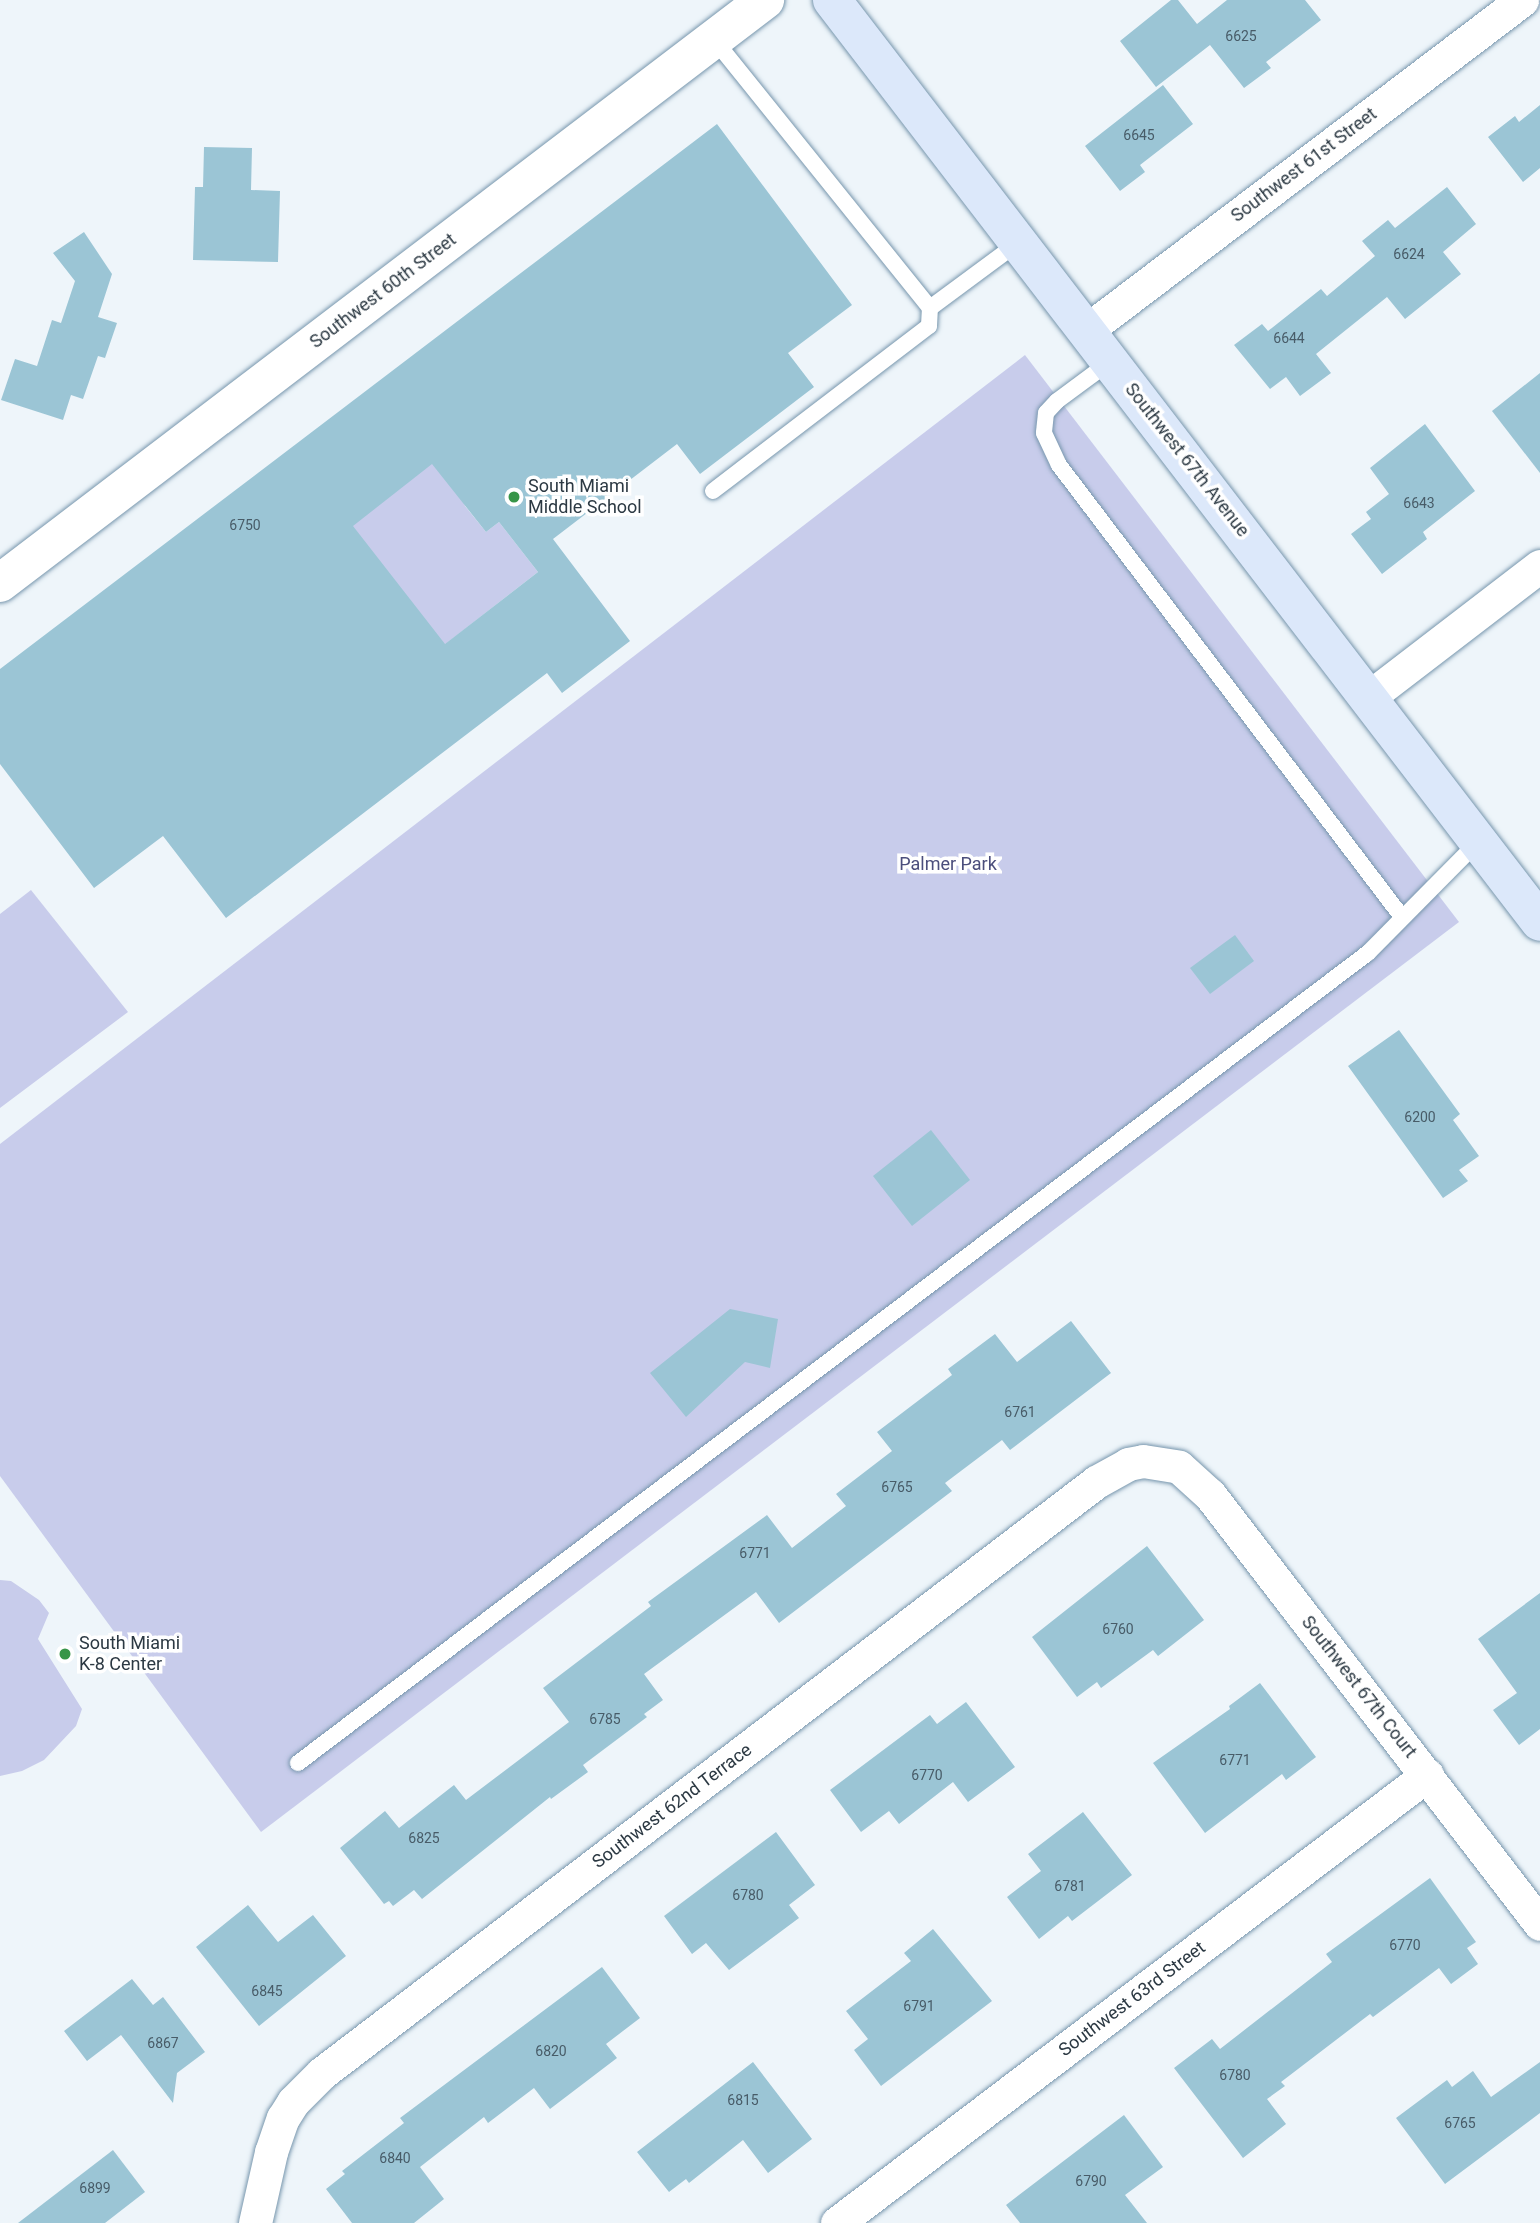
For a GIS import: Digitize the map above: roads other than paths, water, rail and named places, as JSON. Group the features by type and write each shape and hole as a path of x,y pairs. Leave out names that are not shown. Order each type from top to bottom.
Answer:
{"main road":[{"name":"Southwest 67th Avenue","path":"832,0 1540,922"}],"street":[{"name":"Southwest 60th Street","path":"0,583 765,0"},
{"name":"Southwest 61st Street","path":"1087,330 1522,0"},
{"path":"1369,697 1540,566"},
{"name":"Southwest 62nd Terrace","path":"255,2223 271,2152 283,2118 293,2102 323,2073 1096,1482 1128,1464 1143,1461 1166,1463"},
{"name":"Southwest 67th Court","path":"1166,1463 1191,1475 1210,1495 1540,1924"},
{"name":"Southwest 63rd Street","path":"837,2223 1427,1775"}],"lane":[{"path":"713,491 929,326 930,308 714,39"},
{"path":"930,308 1018,243"},
{"path":"1111,361 1057,401 1046,413 1044,433 1059,465 1402,917"},
{"path":"298,1763 1368,953 1478,842"}],"place":[{"name":"South Miami Middle School","path":"514,497"},
{"name":"South Miami K-8 Center","path":"65,1654"}],"park label":[{"name":"Palmer Park","path":"948,864"}]}
